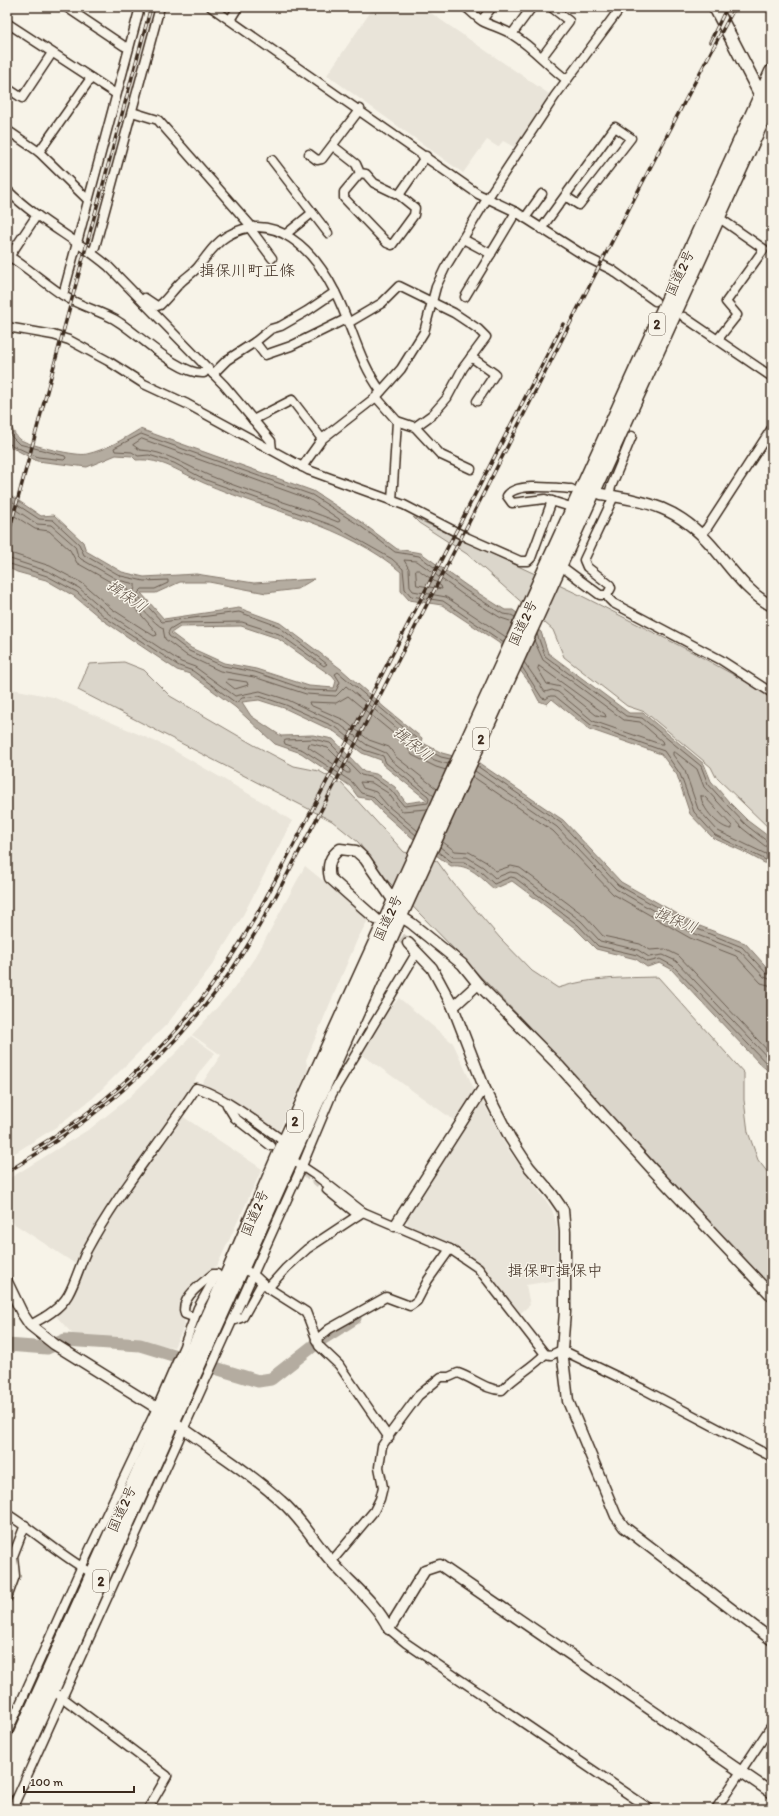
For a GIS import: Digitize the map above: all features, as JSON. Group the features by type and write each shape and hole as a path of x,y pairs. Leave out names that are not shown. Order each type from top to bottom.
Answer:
{"highway":[{"name":"国道2号","path":"548,578 561,566 718,217 769,94"},
{"name":"国道2号","path":"7,1790 57,1694 170,1418 198,1354 222,1275 401,897 548,578 574,508 769,94"},
{"name":"国道2号","path":"198,1354 248,1271 297,1163 400,916 401,897"},
{"name":"国道2号","path":"7,1765 87,1570 170,1418"}],"main road":[{"path":"715,7 769,94"}],"street":[{"path":"66,7 124,46 129,47"},
{"path":"63,295 87,200 140,7"},
{"path":"92,252 95,247 160,7"},
{"path":"211,7 360,109 487,199 516,212 588,258 612,270 655,301"},
{"path":"230,20 238,7"},
{"path":"465,7 482,20 512,34 542,57 549,63 551,68 567,80"},
{"path":"482,20 492,7"},
{"path":"512,34 532,7"},
{"path":"542,57 569,21 550,7"},
{"path":"302,467 322,439 379,394 401,369 424,332 431,302 445,268 522,144 621,7"},
{"path":"7,23 116,94"},
{"path":"7,88 22,98 52,53"},
{"path":"39,152 91,78"},
{"path":"309,154 317,160 322,159 360,109"},
{"path":"132,112 158,120 250,226 272,258"},
{"path":"541,229 615,127 631,138 578,205 565,196"},
{"path":"7,130 39,152 87,200"},
{"path":"333,146 356,164 360,173"},
{"path":"399,195 426,156"},
{"path":"272,160 328,232"},
{"path":"360,173 366,174 374,182 399,195 415,208 414,215 392,245 386,244 344,198 344,192 360,173"},
{"path":"7,190 37,215 92,252 139,296 254,420 271,441 272,450"},
{"path":"525,218 542,194"},
{"path":"465,297 516,212"},
{"path":"286,234 312,213"},
{"path":"37,215 8,257 63,295 113,319 178,366 197,373 210,371 255,342 271,328 281,326 335,292"},
{"path":"718,217 764,249 726,302 737,315 718,339"},
{"path":"139,296 157,306 160,306 179,283 197,268 219,242 227,236 250,226 269,228 286,234 311,255 335,292 359,351 379,394 397,421 392,501"},
{"path":"463,239 490,254"},
{"path":"255,342 265,355 291,346 347,321 382,303 399,286 454,313 478,329 486,337 463,368 447,398 433,414 415,427"},
{"path":"684,317 772,377"},
{"path":"7,327 53,335 69,340 108,361 144,384 187,404 318,475 417,511 468,538 520,561 528,561 530,558 552,501"},
{"path":"471,357 495,374 477,401"},
{"path":"254,420 292,400 322,439"},
{"path":"397,421 415,427 441,455 471,469"},
{"path":"701,534 707,528 772,428"},
{"path":"607,595 611,588 610,585 587,567 584,560 632,436"},
{"path":"571,489 539,486 513,490 507,496 512,503 545,500 574,508"},
{"path":"608,495 662,507 678,515 701,534 743,584 772,606"},
{"path":"561,566 600,594 607,595"},
{"path":"607,595 613,603 722,660 772,693"},
{"path":"376,919 330,878 329,862 334,854 340,849 356,851 401,897"},
{"path":"400,916 462,964 478,984 560,1067 653,1170 772,1296"},
{"path":"408,943 432,968 453,1007 484,1086 510,1138 529,1167 552,1194 563,1210 566,1232 565,1312 562,1350 568,1401 616,1516 624,1527 772,1640"},
{"path":"360,1214 318,1176 297,1163 332,1094 417,952"},
{"path":"453,1007 478,984"},
{"path":"395,1226 484,1086"},
{"path":"30,1325 56,1309 68,1295 88,1249 143,1162 174,1123 196,1088 204,1090 224,1102 285,1142"},
{"path":"224,1102 235,1118 272,1146"},
{"path":"322,1186 360,1214 395,1226 450,1249 478,1268 545,1354 551,1355 562,1350"},
{"path":"235,1320 244,1317 265,1285 307,1249 360,1214"},
{"path":"316,1340 329,1329 386,1297 410,1306 417,1301 428,1280 450,1249"},
{"path":"248,1271 265,1285 306,1312 311,1320 319,1346 339,1365 389,1438"},
{"path":"193,1317 186,1314 185,1304 190,1296 213,1274 222,1275"},
{"path":"7,1282 22,1313 30,1325 54,1344 170,1418 282,1501 303,1523 332,1561 357,1586 384,1618 389,1629 406,1643 650,1809"},
{"path":"562,1350 643,1389 772,1457"},
{"path":"170,1418 198,1354"},
{"path":"332,1561 374,1511 380,1499 383,1487 379,1467 382,1446 418,1396 441,1377 449,1377 458,1373 471,1377 494,1390 502,1390 512,1379 536,1364 545,1354"},
{"path":"7,1514 25,1525 87,1570 7,1733"},
{"path":"7,1598 15,1576 13,1556 25,1525"},
{"path":"389,1629 425,1570 440,1565 772,1793"},
{"path":"12,1809 57,1694 167,1776 148,1809"},
{"path":"716,1809 742,1773 772,1725"}],"shaded area":[{"path":"374,7 422,7 552,96 516,148 503,141 498,147 487,140 463,173 327,75"},
{"path":"413,517 580,595 694,653 761,690 772,701 772,831 716,777 711,767 645,712 627,706 564,657 553,630 467,554 419,523"},
{"path":"124,662 144,670 170,696 254,745 294,766 319,771 342,784 404,852 437,861 453,883 500,938 532,971 558,988 570,984 595,980 658,977 744,1073 744,1100 748,1132 758,1160 772,1178 772,1289 518,1015 388,881 358,842 332,821 78,690 89,664"},
{"path":"7,688 53,697 168,747 261,801 292,821 241,919 213,964 168,1023 93,1098 56,1127 7,1158"},
{"path":"305,866 369,918 357,940 306,1060 308,1070 278,1133 201,1085 221,1055 192,1035 233,990 259,951"},
{"path":"399,998 453,1043 475,1091 455,1121 361,1054 385,1014"},
{"path":"191,1036 215,1053 201,1070 170,1120 126,1177 74,1263 7,1219 7,1180 91,1128 125,1101 177,1052"},
{"path":"482,1100 507,1148 552,1209 557,1226 557,1280 526,1285 530,1305 518,1315 480,1264 450,1245 408,1226 407,1219 477,1102"},
{"path":"182,1116 262,1169 217,1266 202,1275 180,1302 185,1325 174,1347 107,1337 76,1338 56,1316 68,1304 91,1249 155,1152"}],"water":[{"path":"7,412 15,435 21,440 74,454 87,454 101,450 140,429 313,491 361,522 397,549 421,553 467,586 505,610 513,610 541,632 548,653 629,713 643,713 704,764 711,781 729,802 748,821 772,839 772,867 713,838 690,814 677,775 661,754 589,729 552,699 547,704 539,701 529,682 499,643 442,605 409,600 401,591 401,572 356,542 331,530 229,493 154,461 136,460 132,456 116,455 87,467 37,461 7,445"},
{"name":"揖保川","path":"7,493 41,516 54,515 83,542 86,551 122,572 144,577 196,574 254,583 314,579 297,589 266,593 209,582 180,582 156,593 141,593 164,619 239,608 280,623 341,669 422,738 421,742 442,753 479,763 563,820 621,882 697,925 745,943 772,973 772,1074 760,1064 671,969 660,963 647,967 636,959 596,949 575,928 512,881 494,889 469,869 451,866 406,833 382,812 370,799 358,797 350,786 301,753 275,744 235,707 190,674 177,670 104,621 74,596 46,580 17,572 7,567","holes":["241,626 277,638 332,676 336,681 334,688 309,686 256,669 224,663 191,648 171,633 180,627","259,700 284,708 335,732 362,753 381,760 383,765 427,800 406,803 395,787 376,774 364,772 333,739 313,735 281,736 251,716 242,702"]}],"waterway":[{"path":"7,1345 47,1348 65,1340 140,1345 258,1381 271,1379 322,1339 355,1318"}],"tunnel":[{"path":"389,929 408,943"},
{"path":"304,1171 322,1186"}],"railway":[{"path":"7,539 151,7"},
{"path":"710,42 727,7"},
{"path":"7,1172 35,1155 88,1118 161,1055 204,1007 244,952 323,807 604,256 735,7"},
{"path":"34,1149 64,1130 92,1109 146,1062 194,1009 216,980 244,937 299,835 563,324"}],"district":[{"name":"揖保川町正條","path":"247,270"},
{"name":"揖保町揖保中","path":"555,1270"}]}
